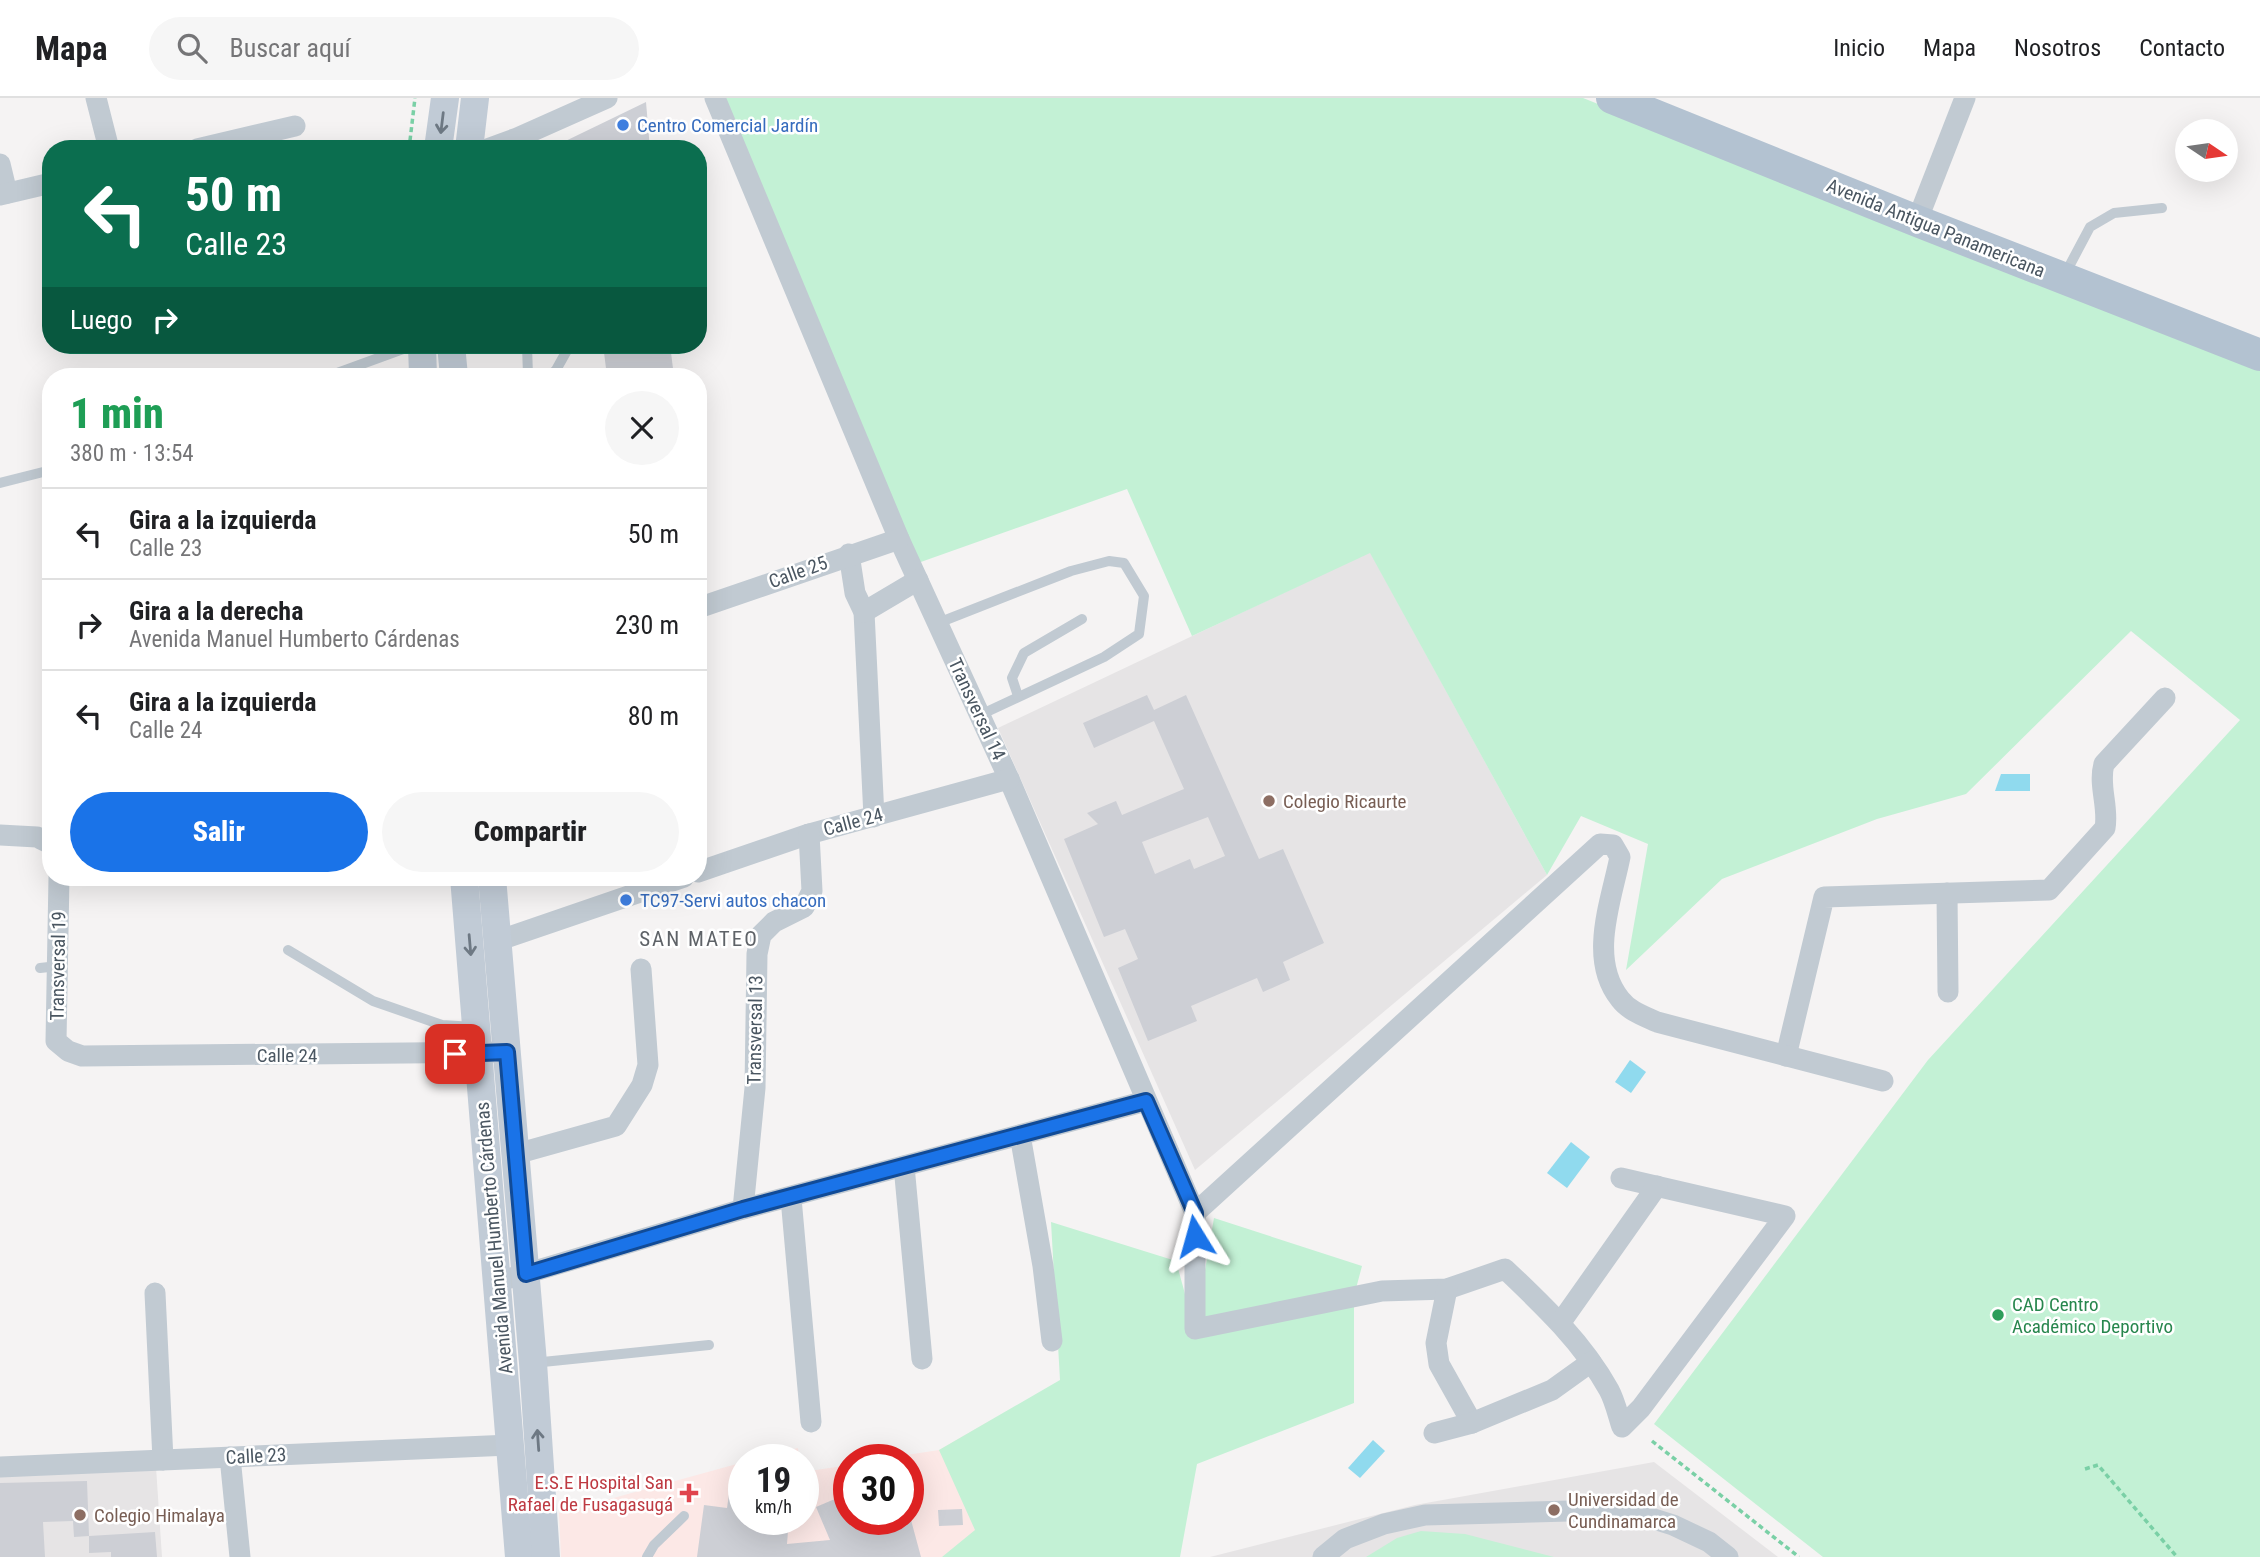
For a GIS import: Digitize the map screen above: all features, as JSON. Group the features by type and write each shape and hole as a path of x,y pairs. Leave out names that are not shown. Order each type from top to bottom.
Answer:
{"main road":[{"path":"439,140 445,98"},
{"path":"470,140 475,98"},
{"name":"Avenida Antigua Panamericana","path":"1612,98 2260,355"},
{"name":"Avenida Manuel Humberto Cárdenas","path":"465,886 519,1557"},
{"name":"Avenida Manuel Humberto Cárdenas","path":"493,886 526,1274 546,1557"}],"street":[{"path":"96,98 106,140"},
{"path":"512,140 607,98"},
{"name":"Transversal 14","path":"715,98 899,539 1009,779 1195,1213 1195,1329 1382,1291 1447,1289"},
{"path":"1917,221 1965,98"},
{"path":"235,140 295,126"},
{"path":"0,164 4,194 42,185"},
{"name":"Calle 25","path":"707,605 899,539"},
{"path":"849,554 855,593 864,612 874,817"},
{"path":"864,612 918,580"},
{"path":"1786,1056 1824,897 2049,890 2105,828 2107,819 2102,773 2104,764 2165,698"},
{"name":"Calle 24","path":"707,869 809,834 1009,779"},
{"name":"Transversal 13","path":"743,1209 755,1088 757,954 761,935 774,922 804,907 812,891 809,834"},
{"path":"0,835 42,840"},
{"path":"1195,1213 1600,844 1614,845 1620,858 1602,946 1608,978 1620,1000 1634,1011 1657,1022 1883,1081"},
{"name":"Transversal 19","path":"58,886 49,967 56,1041 68,1051"},
{"path":"497,941 658,886"},
{"path":"1947,893 1948,992"},
{"path":"516,1154 616,1126 624,1116 642,1085 648,1065 641,969"},
{"name":"Calle 24","path":"68,1051 82,1056 478,1041 507,1052"},
{"path":"498,1282 743,1209 1146,1101"},
{"path":"1020,1135 1043,1266 1052,1341"},
{"path":"904,1166 922,1359"},
{"path":"1472,1423 1440,1364 1436,1343 1447,1289 1505,1269 1561,1322 1591,1362 1610,1392 1622,1427 1641,1408 1785,1216 1621,1178"},
{"path":"1561,1322 1657,1186"},
{"path":"791,1198 811,1422"},
{"path":"155,1293 163,1460"},
{"path":"1434,1433 1472,1423 1552,1390 1591,1362"},
{"name":"Calle 23","path":"0,1467 511,1445"},
{"path":"230,1457 240,1557"},
{"path":"1323,1557 1345,1539 1384,1524 1425,1515 1605,1510 1637,1514 1673,1525 1709,1542 1728,1557"}],"lane":[{"path":"2063,278 2090,227 2114,213 2162,208"},
{"path":"351,368 389,354"},
{"path":"0,482 42,472"},
{"path":"938,623 1071,571 1109,561 1124,563 1144,596 1139,634 1104,657 980,715"},
{"path":"1018,696 1012,678 1024,653 1082,619"},
{"path":"288,950 373,1001 442,1025 478,1041"},
{"path":"533,1363 709,1345"},
{"path":"647,1557 654,1545 684,1516"}],"path":[{"path":"410,140 415,98"},
{"path":"1652,1441 1799,1557"},
{"path":"2085,1469 2098,1465 2177,1557"}],"shaded area":[{"name":"Colegio Ricaurte","path":"1370,552 1547,875 1195,1170 998,728"},
{"name":"E.S.E Hospital San Rafael de Fusagasugá","path":"991,1420 1018,1557 561,1557 559,1513 728,1466 728,1535 819,1535 819,1470 833,1467 833,1535 924,1535 924,1452 939,1450"},
{"name":"Universidad de Cundinamarca","path":"1654,1462 1778,1557 1210,1557 1415,1505"},
{"name":"Colegio Himalaya","path":"156,1467 162,1557 0,1557 0,1474"}],"green space":[{"path":"722,98 1583,98 2260,367 2260,1557 1823,1557 1654,1424 1928,1060 2240,720 2131,631 1966,794 1877,819 1722,879 1626,970 1648,844 1581,816 1547,875 1370,553 1192,636 1127,489 918,563"},
{"path":"1214,1218 1362,1266 1354,1296 1354,1403 1197,1464 1180,1557 942,1557 975,1530 939,1450 1060,1380 1051,1222 1176,1261 1191,1316 1197,1316"},
{"path":"1421,1531 1465,1534 1554,1557 1366,1557 1397,1538"}],"water":[{"path":"2001,774 2030,774 2030,791 1995,791"},
{"path":"1630,1060 1646,1072 1631,1093 1615,1082"},
{"path":"1571,1142 1590,1157 1567,1188 1547,1173"},
{"path":"1373,1440 1385,1451 1360,1478 1348,1468"}],"building":[{"name":"Centro Comercial Jardín","path":"646,102 649,140 568,140"},
{"path":"604,354 671,354 673,368 606,368"},
{"path":"1147,695 1154,710 1186,695 1259,859 1283,849 1324,943 1283,962 1290,980 1263,992 1257,978 1191,1006 1197,1021 1148,1041 1118,968 1138,959 1125,929 1104,937 1064,839 1098,824 1087,813 1116,801 1122,815 1184,789 1154,721 1094,748 1083,723","holes":["1208,817 1225,856 1194,869 1190,859 1155,874 1142,842"]},
{"path":"87,1481 89,1536 74,1537 73,1521 43,1522 45,1557 0,1557 0,1483"},
{"path":"833,1500 833,1535 915,1535 921,1557 697,1557 704,1505 727,1508 728,1501 728,1535 788,1535 787,1544 830,1540 819,1514 819,1506"},
{"path":"962,1509 963,1525 939,1526 938,1510"},
{"path":"155,1532 157,1557 111,1557 111,1552 89,1553 89,1536"}],"place":[{"name":"Centro Comercial Jardín","path":"623,125"},
{"name":"Colegio Ricaurte","path":"1269,801"},
{"name":"TC97-Servi autos chacon","path":"626,900"},
{"name":"CAD Centro Académico Deportivo","path":"1998,1315"},
{"name":"E.S.E Hospital San Rafael de Fusagasugá","path":"689,1493"},
{"name":"Universidad de Cundinamarca","path":"1554,1510"},
{"name":"Colegio Himalaya","path":"80,1515"}],"district":[{"name":"SAN MATEO","path":"699,939"}],"route":[{"path":"455,1054 507,1052 526,1274 743,1209 1146,1101 1195,1213 1195,1236"}]}
